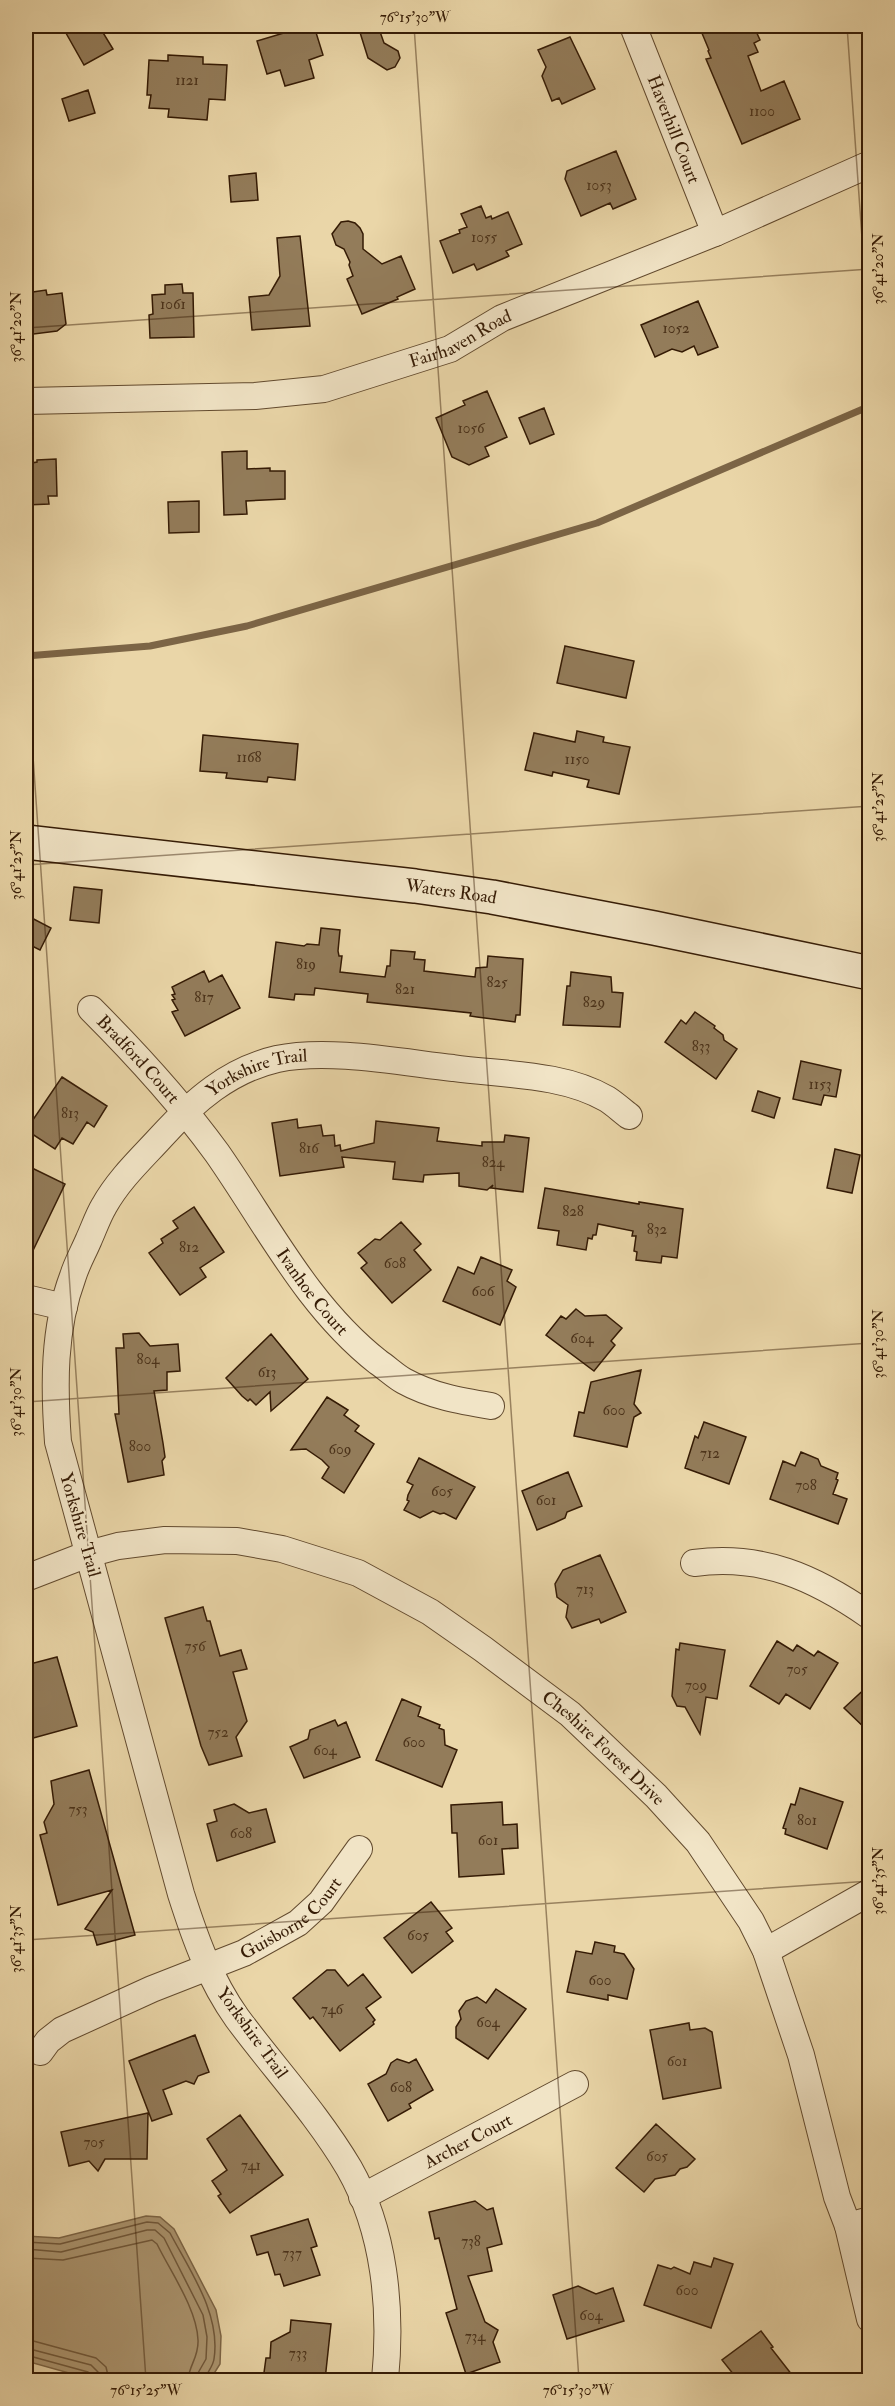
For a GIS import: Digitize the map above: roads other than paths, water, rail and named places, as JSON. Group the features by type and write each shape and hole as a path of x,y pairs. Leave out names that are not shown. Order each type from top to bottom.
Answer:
{"street":[{"name":"Haverhill Court","path":"633,26 715,233"},
{"name":"Fairhaven Road","path":"26,401 255,396 324,389 450,349 502,318 715,233 870,164"},
{"name":"Waters Road","path":"26,842 415,886 492,897 870,973"},
{"name":"Bradford Court","path":"91,1009 185,1112"},
{"name":"Yorkshire Trail","path":"385,2380 388,2343 386,2287 373,2226 362,2197 349,2169 332,2142 236,2017 206,1967 181,1894 58,1442 55,1391 58,1345 64,1307 72,1276 104,1205 124,1177 185,1112 220,1082 248,1067 278,1059 310,1055 403,1062 553,1080 586,1089 609,1100 629,1116"},
{"name":"Ivanhoe Court","path":"185,1112 216,1153 293,1270 333,1320 354,1342 403,1381 431,1393 491,1406"},
{"path":"26,1298 64,1307"},
{"name":"Cheshire Forest Drive","path":"26,1578 88,1554 118,1546 165,1540 237,1541 282,1549 358,1573 430,1612 570,1714 656,1796 698,1842 751,1921 766,1951 801,2055 837,2197 859,2223 870,2319"},
{"path":"694,1563 743,1560 772,1566 799,1575 853,1604 870,1616"},
{"name":"Guisborne Court","path":"40,2052 48,2041 62,2030 206,1967 244,1953 297,1923 321,1902 359,1849"},
{"path":"766,1951 870,1892"},
{"name":"Archer Court","path":"362,2197 575,2084"}],"water":[{"path":"146,2216 160,2217 174,2229 216,2310 221,2336 220,2364 210,2380 94,2380 26,2361 26,2236 59,2238"}],"waterway":[{"path":"26,656 150,646 247,626 597,523 870,406"}]}
